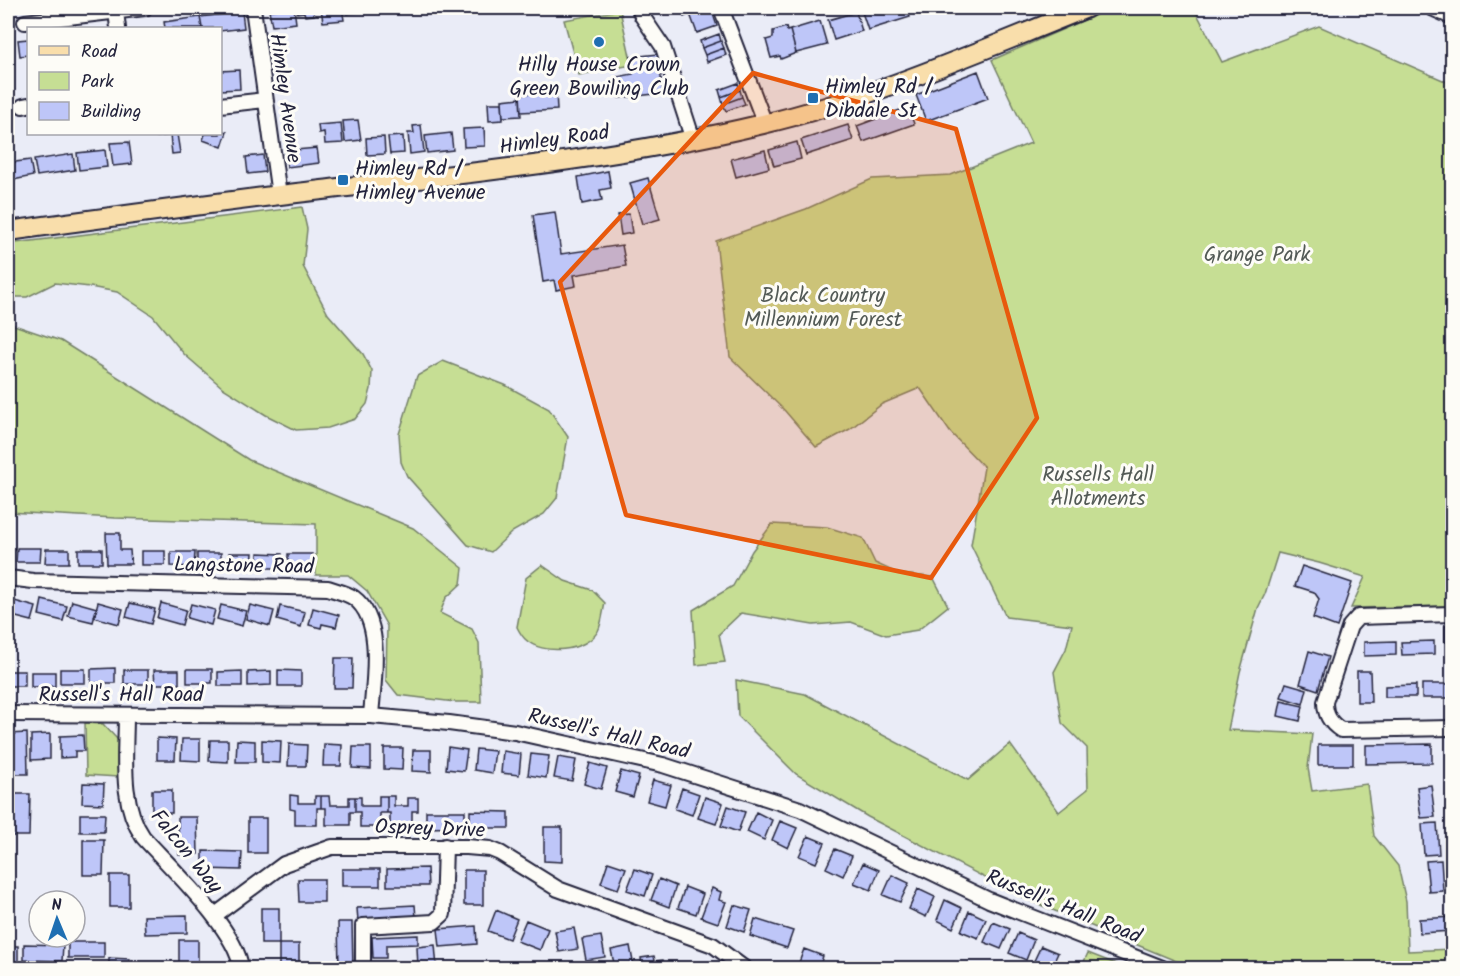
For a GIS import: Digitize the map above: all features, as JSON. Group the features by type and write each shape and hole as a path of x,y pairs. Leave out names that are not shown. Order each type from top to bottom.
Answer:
{"main road":[{"name":"Himley Road","path":"8,231 279,195 534,165 693,140 765,124 851,99 1087,8"}],"street":[{"path":"25,22 145,8"},
{"name":"Himley Avenue","path":"253,8 279,195"},
{"path":"639,8 663,47 693,140"},
{"path":"721,8 765,124"},
{"path":"1432,8 1452,17"},
{"path":"116,11 118,27"},
{"path":"222,96 265,95"},
{"path":"222,105 265,95"},
{"name":"Langstone Road","path":"8,578 33,581 328,588 344,593 354,598 363,608 370,620 373,632 375,646 371,716"},
{"path":"1452,614 1358,617 1350,626 1325,702 1325,713 1333,725 1341,730 1452,728"},
{"name":"Russell's Hall Road","path":"8,714 371,716 515,732 663,765 800,809 989,900 1162,969"},
{"name":"Falcon Way","path":"126,715 127,793 135,825 143,837 214,916 240,957 241,969"},
{"path":"363,969 363,926 434,922 443,914 445,846"},
{"name":"Osprey Drive","path":"214,916 284,864 332,847 445,846 490,849 558,889 713,945 744,969"}],"highlighted area":[{"path":"753,73 956,129 1037,418 931,578 626,515 560,282"}],"green space":[{"path":"1112,8 1194,8 1222,62 1319,26 1452,84 1452,606 1351,608 1365,577 1278,553 1258,608 1240,672 1228,730 1312,734 1308,768 1312,791 1367,784 1374,836 1398,866 1406,901 1408,951 1452,949 1452,968 1193,968 1026,899 868,817 796,774 738,716 736,680 805,694 968,780 1010,744 1059,812 1088,789 1087,748 1062,723 1054,672 1066,649 1072,625 1006,617 971,545 984,467 950,432 920,388 882,404 850,429 816,447 785,411 730,357 716,241 806,209 872,179 951,175 1031,143 992,60"},
{"name":"Hilly House Crown Green Bowiling Club","path":"620,10 632,65 579,75 564,20"},
{"path":"302,207 307,229 303,266 328,314 363,354 372,371 367,404 355,419 328,428 296,430 266,415 223,388 184,354 153,316 117,292 55,283 27,297 8,297 8,244"},
{"path":"8,323 61,341 249,460 413,528 463,568 461,584 446,598 440,613 472,629 479,643 481,702 455,702 398,695 386,680 387,626 367,591 348,575 316,575 316,524 115,518 8,512"},
{"path":"443,361 505,385 549,409 568,437 557,498 544,514 512,532 491,552 468,545 407,476 401,462 399,434 417,376"},
{"path":"772,524 827,527 863,538 875,563 899,574 933,577 948,606 918,630 886,635 851,622 813,625 741,613 719,634 725,662 696,665 693,610 733,586 752,551"},
{"path":"542,565 565,581 592,590 605,603 598,631 584,644 563,649 542,648 525,639 518,629 526,578"},
{"path":"85,723 103,724 118,740 118,777 86,775"},
{"path":"1088,953 1126,968 1081,968"}],"building":[{"path":"294,8 296,23 272,26 269,10"},
{"path":"296,8 313,8 314,15 305,16 304,12 297,13"},
{"path":"321,8 342,8 344,20 323,22"},
{"path":"346,8 360,8 360,12 347,14"},
{"path":"411,8 433,8 433,11 411,13"},
{"path":"460,8 468,8 469,15 461,16"},
{"path":"681,8 711,8 717,26 697,33 690,14 684,17"},
{"path":"907,8 910,17 868,30 861,9"},
{"path":"919,8 939,8 921,14"},
{"path":"242,12 244,28 222,31 222,27 202,27 200,17"},
{"path":"856,12 862,31 834,40 828,20"},
{"path":"200,17 202,27 165,27 164,22"},
{"path":"820,21 827,45 796,53 790,30"},
{"path":"786,27 787,31 790,30 796,53 781,59 780,56 771,58 766,40 773,38 773,31"},
{"path":"719,34 721,41 702,48 700,41"},
{"path":"27,39 27,55 20,56 18,40"},
{"path":"721,41 724,48 705,55 702,48"},
{"path":"724,48 726,55 707,62 705,55"},
{"path":"658,54 663,93 619,98 617,77 633,74 631,57"},
{"path":"239,70 240,89 222,90 222,71"},
{"path":"978,71 988,98 926,121 916,95"},
{"path":"738,83 740,90 721,97 719,90"},
{"path":"740,90 742,97 723,104 721,97"},
{"path":"556,92 557,110 521,112 520,94"},
{"path":"742,97 745,104 726,111 723,104"},
{"path":"520,98 521,116 503,117 502,100"},
{"path":"488,103 502,103 503,120 489,121"},
{"path":"908,107 914,124 863,142 857,126"},
{"path":"358,120 361,140 345,142 343,121"},
{"path":"341,123 343,143 325,144 324,132 319,133 318,125"},
{"path":"421,125 424,152 410,154 408,133 414,133 413,126"},
{"path":"848,125 853,140 806,155 801,140"},
{"path":"484,128 485,146 464,147 463,129"},
{"path":"222,131 227,132 222,147 203,140 205,135 222,135"},
{"path":"451,133 453,150 427,153 425,136"},
{"path":"170,135 177,135 180,153 172,154"},
{"path":"403,136 404,153 390,154 388,137"},
{"path":"384,137 385,154 367,155 366,138"},
{"path":"129,142 132,164 113,166 110,143"},
{"path":"797,142 801,159 774,166 769,150"},
{"path":"317,148 319,163 287,167 285,151"},
{"path":"105,150 107,167 79,170 77,153"},
{"path":"765,150 769,168 736,177 731,159"},
{"path":"73,154 75,170 37,176 34,160"},
{"path":"263,155 265,172 248,174 246,157"},
{"path":"30,160 33,176 8,181 8,163"},
{"path":"608,171 611,188 600,190 602,200 582,204 578,177"},
{"path":"648,178 660,219 642,224 630,183"},
{"path":"555,212 561,254 622,245 626,266 574,275 576,286 556,290 554,280 543,282 533,215"},
{"path":"629,214 632,233 621,235 618,215"},
{"path":"106,533 120,533 120,550 130,550 131,564 107,564"},
{"path":"17,548 41,548 40,562 16,562"},
{"path":"46,549 69,549 69,563 45,563"},
{"path":"78,549 102,549 102,563 78,563"},
{"path":"141,551 165,551 165,565 141,565"},
{"path":"171,552 195,552 194,567 171,566"},
{"path":"197,553 221,553 221,567 197,567"},
{"path":"229,553 253,553 252,567 229,567"},
{"path":"258,553 282,554 282,568 258,568"},
{"path":"288,554 312,554 312,569 288,568"},
{"path":"1302,566 1352,583 1337,627 1313,618 1319,599 1314,592 1295,586"},
{"path":"11,600 36,607 32,621 8,615"},
{"path":"42,600 67,606 63,621 39,615"},
{"path":"72,601 97,608 93,622 68,616"},
{"path":"98,602 123,609 119,624 94,617"},
{"path":"130,603 155,609 151,624 126,617"},
{"path":"161,603 186,610 182,625 157,618"},
{"path":"191,604 215,610 211,625 187,618"},
{"path":"221,605 246,611 242,626 217,619"},
{"path":"250,605 274,611 270,626 246,619"},
{"path":"280,606 305,612 301,627 277,620"},
{"path":"313,608 339,615 336,627 322,624 321,628 309,625"},
{"path":"1445,626 1452,626 1452,642 1445,642"},
{"path":"1396,641 1396,655 1364,656 1364,642"},
{"path":"1434,641 1434,654 1402,655 1401,642"},
{"path":"1309,651 1328,657 1318,690 1300,684"},
{"path":"335,658 353,658 352,688 334,688"},
{"path":"115,668 115,683 91,683 91,669"},
{"path":"60,669 85,669 85,683 60,683"},
{"path":"187,669 212,669 212,683 187,683"},
{"path":"124,670 148,670 148,684 124,684"},
{"path":"154,670 179,670 179,684 155,684"},
{"path":"278,670 301,671 301,686 278,686"},
{"path":"8,671 25,671 25,686 8,686"},
{"path":"242,671 242,686 218,686 218,672"},
{"path":"271,671 271,685 248,686 248,672"},
{"path":"1357,671 1370,671 1371,702 1357,702"},
{"path":"31,672 55,672 55,686 31,687"},
{"path":"1286,683 1307,689 1303,704 1281,697"},
{"path":"1422,684 1452,684 1452,698 1422,698"},
{"path":"1416,685 1416,697 1385,697 1385,686"},
{"path":"1281,701 1303,706 1300,721 1278,716"},
{"path":"27,733 28,774 14,774 8,778 8,734"},
{"path":"50,734 50,759 31,760 31,735"},
{"path":"83,735 84,751 75,751 75,757 60,758 60,736"},
{"path":"157,738 176,739 175,760 157,760"},
{"path":"182,739 200,739 200,761 181,760"},
{"path":"210,740 228,740 228,762 209,761"},
{"path":"237,740 255,741 255,762 236,762"},
{"path":"262,740 281,741 280,763 262,762"},
{"path":"289,744 307,745 306,766 288,766"},
{"path":"324,744 342,745 341,766 323,766"},
{"path":"1432,744 1432,763 1366,764 1366,745"},
{"path":"1318,745 1353,745 1353,765 1318,765"},
{"path":"353,747 371,747 371,769 352,768"},
{"path":"448,747 467,750 464,771 446,769"},
{"path":"384,748 403,748 402,770 384,769"},
{"path":"476,749 495,751 492,773 474,770"},
{"path":"413,750 431,750 431,772 412,771"},
{"path":"503,751 521,754 519,775 501,773"},
{"path":"531,754 549,756 546,778 528,775"},
{"path":"558,757 576,760 572,781 554,778"},
{"path":"590,763 607,768 601,789 584,784"},
{"path":"621,771 639,776 633,797 615,792"},
{"path":"653,780 671,785 665,806 647,801"},
{"path":"83,783 104,784 103,804 82,803"},
{"path":"1431,785 1435,817 1421,818 1417,787"},
{"path":"682,788 699,794 692,815 675,809"},
{"path":"152,790 172,790 172,813 152,813"},
{"path":"8,794 30,794 29,836 8,836"},
{"path":"290,795 298,796 298,803 315,803 315,796 321,796 321,808 317,808 317,825 295,825 295,810 290,809"},
{"path":"1447,795 1452,795 1452,808 1448,808"},
{"path":"321,796 329,796 330,805 349,805 349,797 355,797 355,812 350,812 350,825 326,825 326,808 321,808"},
{"path":"379,796 387,796 387,813 380,813 380,827 360,827 360,812 355,812 355,797 361,797 361,806 379,806"},
{"path":"387,796 394,796 394,806 408,806 408,798 418,798 418,811 412,811 412,827 390,827"},
{"path":"705,797 723,803 716,824 698,818"},
{"path":"728,806 745,812 738,832 721,826"},
{"path":"426,811 465,811 465,827 426,828"},
{"path":"470,811 509,812 509,828 470,828"},
{"path":"756,812 772,820 764,840 747,832"},
{"path":"80,814 105,814 104,832 80,832"},
{"path":"178,817 197,817 198,854 179,855"},
{"path":"248,818 266,818 266,853 248,853"},
{"path":"780,821 797,828 788,848 772,840"},
{"path":"1437,823 1439,854 1424,855 1422,824"},
{"path":"544,827 562,827 562,862 544,861"},
{"path":"808,836 825,843 816,863 799,856"},
{"path":"83,840 104,840 103,875 83,875"},
{"path":"835,849 852,856 843,876 826,868"},
{"path":"203,851 242,852 241,870 203,869"},
{"path":"1441,860 1443,891 1429,892 1426,861"},
{"path":"608,862 626,868 618,889 601,883"},
{"path":"863,863 879,870 871,890 854,883"},
{"path":"427,868 428,886 387,886 387,869"},
{"path":"342,869 380,869 380,886 342,886"},
{"path":"635,869 652,875 645,896 627,890"},
{"path":"464,870 483,870 483,905 464,905"},
{"path":"110,875 129,875 129,907 110,907"},
{"path":"892,875 909,883 900,902 883,895"},
{"path":"298,879 324,879 324,902 299,902"},
{"path":"659,879 676,886 669,907 651,900"},
{"path":"685,887 703,894 696,914 678,908"},
{"path":"712,888 721,892 719,900 726,902 718,923 701,917"},
{"path":"918,889 935,897 926,917 909,909"},
{"path":"945,900 962,908 953,928 937,920"},
{"path":"415,905 416,918 358,921 357,908"},
{"path":"734,905 751,910 744,932 727,926"},
{"path":"261,908 279,908 279,944 261,944"},
{"path":"496,910 517,919 509,939 488,931"},
{"path":"969,911 986,919 978,938 961,931"},
{"path":"187,915 187,933 145,934 144,916"},
{"path":"1452,917 1452,931 1420,933 1419,919"},
{"path":"755,919 793,931 787,948 750,936"},
{"path":"526,920 548,929 540,950 517,941"},
{"path":"338,922 352,922 353,968 339,968"},
{"path":"993,922 1010,929 1001,949 984,942"},
{"path":"476,926 477,944 440,947 438,929"},
{"path":"574,928 578,949 559,952 555,931"},
{"path":"1018,933 1034,940 1026,960 1009,953"},
{"path":"418,935 418,944 386,945 386,958 373,958 372,937"},
{"path":"601,936 605,957 586,960 582,939"},
{"path":"179,940 198,940 198,968 179,968"},
{"path":"87,942 104,942 104,958 68,958 68,949 87,949"},
{"path":"24,944 27,944 27,949 63,949 62,961 24,960"},
{"path":"279,944 299,944 299,968 279,968"},
{"path":"435,945 437,968 418,968 417,947"},
{"path":"8,946 18,946 18,963 8,963"},
{"path":"630,946 634,967 615,968 611,950"},
{"path":"1041,946 1058,953 1051,968 1032,965"},
{"path":"804,949 823,956 819,968 797,968"},
{"path":"654,956 655,961 663,960 664,968 642,968 641,958"},
{"path":"109,958 129,959 129,968 109,968"},
{"path":"682,964 701,967 701,968 682,968"}],"place":[{"name":"Hilly House Crown Green Bowiling Club","path":"599,42"},
{"name":"Himley Rd / Dibdale St","path":"813,98"},
{"name":"Himley Rd / Himley Avenue","path":"343,180"}],"park label":[{"name":"Grange Park","path":"1257,254"},
{"name":"Black Country Millennium Forest","path":"823,307"},
{"name":"Russells Hall Allotments","path":"1098,486"}]}
